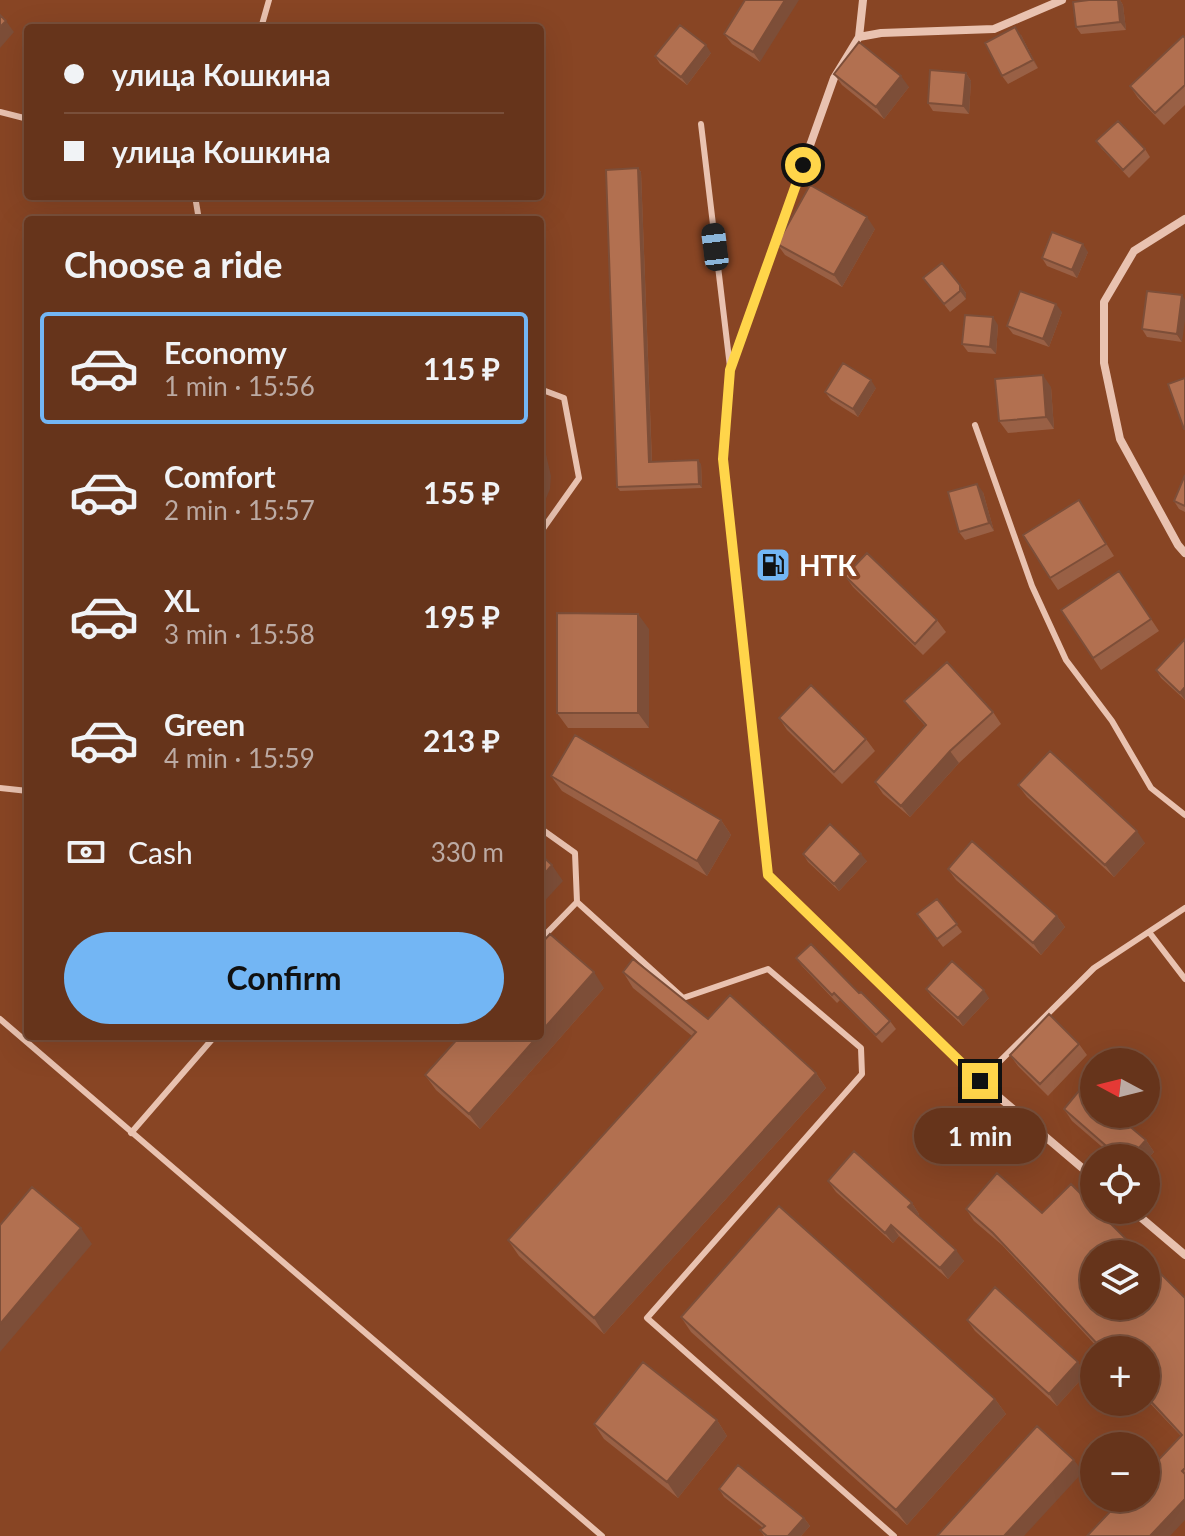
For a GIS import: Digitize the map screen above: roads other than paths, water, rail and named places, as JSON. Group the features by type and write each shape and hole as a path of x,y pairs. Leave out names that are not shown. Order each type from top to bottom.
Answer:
{"street":[{"path":"863,0 859,37 834,78 730,370 723,459 768,875 980,1081 1080,1166"},
{"path":"859,37 881,33 994,29 1062,0"},
{"path":"1185,219 1134,251 1104,302 1104,363 1120,439 1185,553"},
{"path":"1148,1224 1185,1255"}],"lane":[{"path":"262,24 269,0"},
{"path":"0,112 24,118"},
{"path":"701,124 730,370"},
{"path":"544,390 564,398 579,478 544,527"},
{"path":"975,425 1032,586 1066,660 1112,721 1151,788 1185,815"},
{"path":"0,788 24,791"},
{"path":"544,831 575,853 577,902 683,998 768,969 861,1048 862,1074 647,1318 894,1536"},
{"path":"544,936 577,902"},
{"path":"980,1081 1094,968 1185,908"},
{"path":"1149,932 1185,979"},
{"path":"0,1019 24,1040"},
{"path":"24,1040 602,1536"},
{"path":"131,1133 212,1040"}],"place":[{"name":"НТК","path":"773,565"}]}
